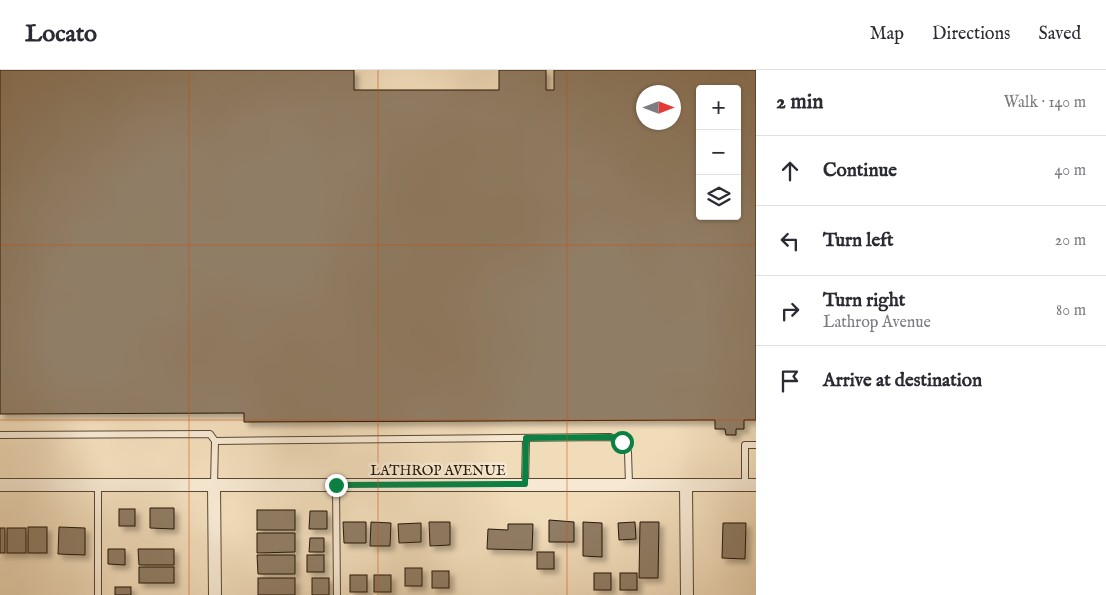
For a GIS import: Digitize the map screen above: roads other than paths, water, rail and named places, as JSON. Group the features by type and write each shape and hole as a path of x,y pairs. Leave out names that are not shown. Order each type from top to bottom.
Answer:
{"street":[{"path":"214,484 215,595"},
{"name":"LATHROP AVENUE","path":"0,485 751,485"},
{"path":"686,485 687,595"}],"lane":[{"path":"0,435 210,434 215,441 214,484"},
{"path":"215,441 610,437 622,442 628,452 629,484"},
{"path":"525,484 526,438"},
{"path":"751,485 745,445 756,445"},
{"path":"98,485 98,595"},
{"path":"336,485 336,595"}]}
